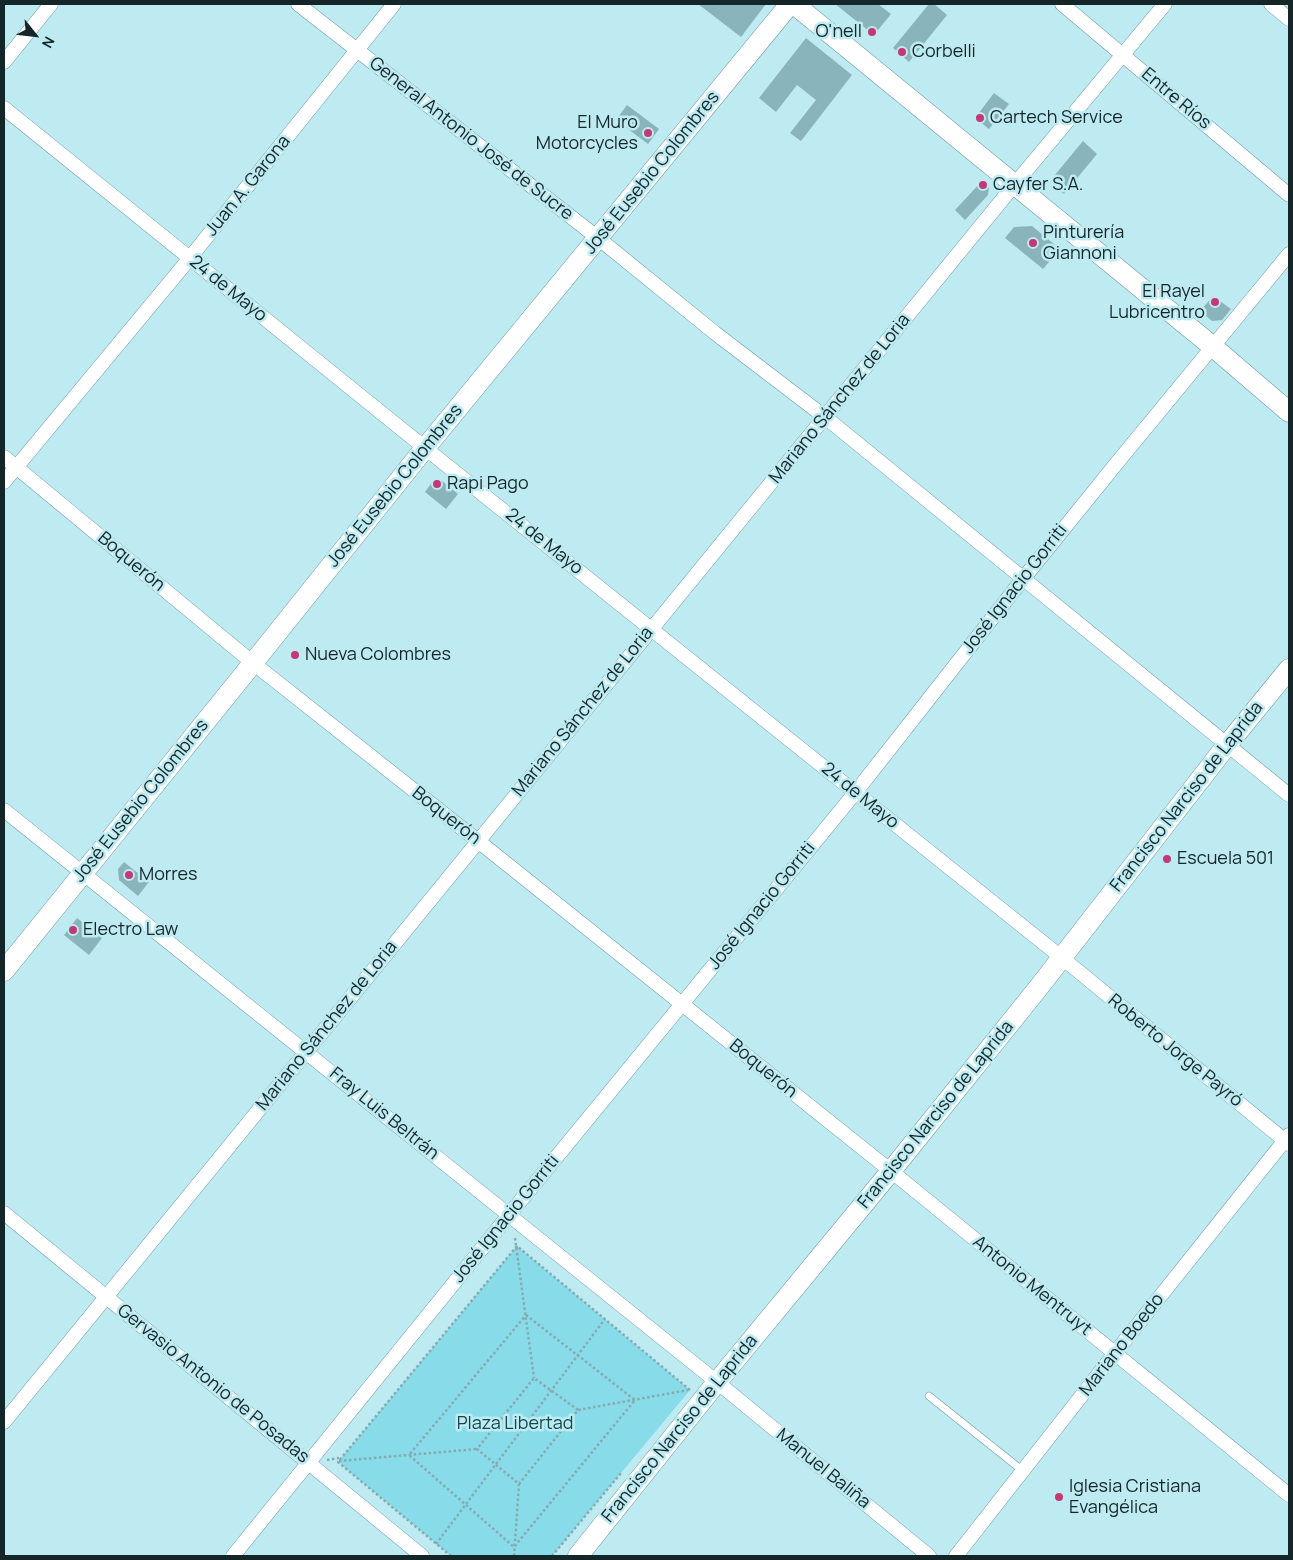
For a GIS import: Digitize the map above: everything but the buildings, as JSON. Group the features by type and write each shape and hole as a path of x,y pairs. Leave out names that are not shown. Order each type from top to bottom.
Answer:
{"street":[{"path":"4,62 51,4"},
{"name":"General Antonio José de Sucre","path":"298,4 824,417 1289,795"},
{"name":"Juan A. Garona","path":"4,482 190,258 394,4"},
{"name":"José Eusebio Colombres","path":"4,971 425,448 790,4"},
{"path":"794,4 1212,346 1289,412"},
{"name":"Entre Ríos","path":"1062,4 1289,195"},
{"name":"Mariano Sánchez de Loria","path":"4,1422 824,417 1165,4"},
{"path":"1271,4 1289,19"},
{"name":"24 de Mayo","path":"4,108 1061,957"},
{"name":"José Ignacio Gorriti","path":"233,1556 509,1215 855,793 1023,579 1289,254"},
{"name":"Boquerón","path":"4,457 253,663 891,1171"},
{"name":"Francisco Narciso de Laprida","path":"578,1556 717,1382 891,1171 1289,669"},
{"name":"Fray Luis Beltrán","path":"4,810 717,1382"},
{"name":"Roberto Jorge Payró","path":"1061,957 1288,1140"},
{"name":"Mariano Boedo","path":"956,1556 1116,1353 1288,1140"},
{"name":"Antonio Mentruyt","path":"891,1171 1289,1494"},
{"name":"Gervasio Antonio de Posadas","path":"4,1213 422,1556"},
{"name":"Manuel Baliña","path":"717,1382 929,1556"}],"lane":[{"path":"929,1396 1023,1471"}],"path":[{"path":"517,1246 534,1378 578,1410"},
{"path":"517,1246 690,1390"},
{"path":"338,1462 517,1246"},
{"path":"526,1315 635,1400"},
{"path":"409,1455 526,1315"},
{"path":"436,1544 605,1319"},
{"path":"476,1449 534,1378"},
{"path":"684,1397 690,1390"},
{"path":"514,1556 519,1484 578,1410 690,1390"},
{"path":"514,1547 635,1400"},
{"path":"338,1462 476,1449 519,1484"},
{"path":"409,1455 514,1547"},
{"path":"338,1462 451,1556"},
{"path":"552,1556 621,1473"}],"green space":[{"name":"Plaza Libertad","path":"517,1246 690,1390 552,1556 451,1556 338,1462"}],"place":[{"name":"O'nell","path":"872,32"},
{"name":"Corbelli","path":"902,52"},
{"name":"Cartech Service","path":"980,118"},
{"name":"El Muro Motorcycles","path":"648,133"},
{"name":"Cayfer S.A.","path":"983,185"},
{"name":"Pinturería Giannoni","path":"1033,243"},
{"name":"El Rayel Lubricentro","path":"1215,302"},
{"name":"Rapi Pago","path":"437,484"},
{"name":"Nueva Colombres","path":"295,655"},
{"name":"Escuela 501","path":"1167,859"},
{"name":"Morres","path":"129,875"},
{"name":"Electro Law","path":"73,930"},
{"name":"Iglesia Cristiana Evangélica","path":"1059,1497"}]}
